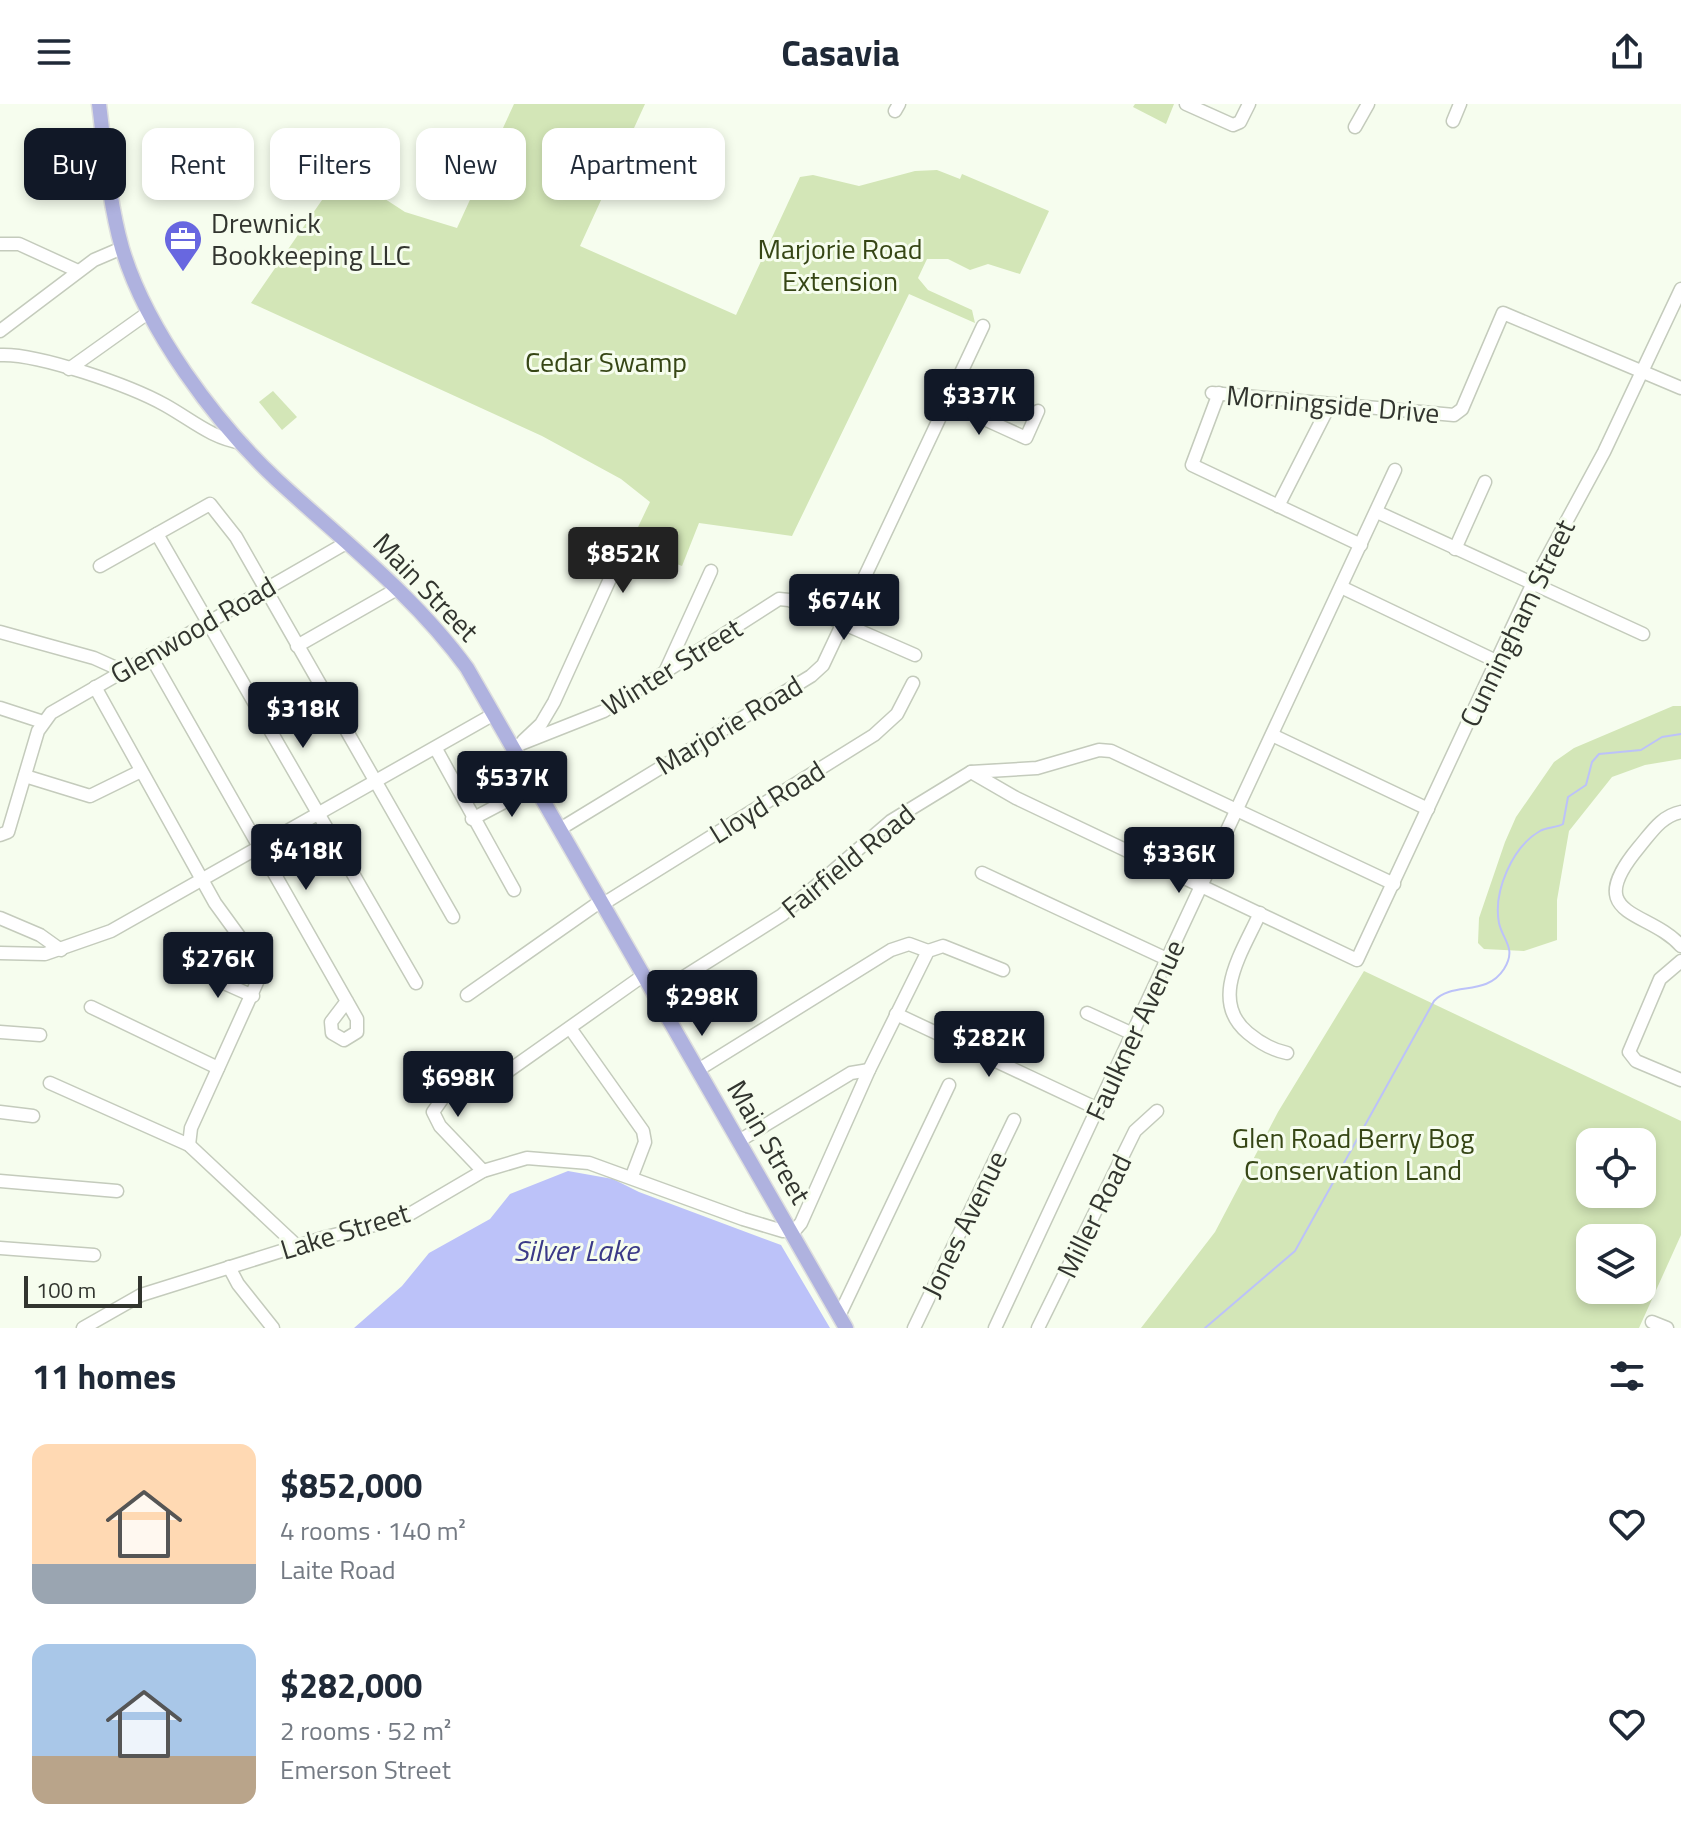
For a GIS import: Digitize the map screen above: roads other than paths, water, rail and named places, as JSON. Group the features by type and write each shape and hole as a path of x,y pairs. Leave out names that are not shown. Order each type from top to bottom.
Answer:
{"main road":[{"name":"Main Street","path":"99,104 122,248 149,312 181,362 242,443 397,589 453,649 494,714 843,1322"}],"street":[{"path":"1186,104 1233,125 1240,122 1249,104"},
{"path":"1355,127 1368,104"},
{"path":"1453,121 1460,104"},
{"path":"4,243 78,271"},
{"path":"0,331 101,255 122,248"},
{"name":"Cunningham Street","path":"1260,913 1357,960 1532,585 1604,452 1681,289"},
{"path":"69,369 149,312"},
{"name":"Morningside Drive","path":"1278,506 1191,463 1216,393 1454,415 1462,409 1503,313 1642,371"},
{"name":"Marjorie Road","path":"560,829 811,676 828,658 842,621 983,326"},
{"path":"0,355 30,357 146,395 207,433 242,443"},
{"path":"1642,371 1681,388"},
{"path":"947,402 1026,438 1038,411"},
{"path":"1330,404 1278,506 1361,545"},
{"name":"Faulkner Avenue","path":"995,1328 1395,470"},
{"path":"1455,549 1485,482"},
{"path":"100,566 210,504 231,529 453,917"},
{"path":"1377,512 1643,634"},
{"path":"157,534 416,983"},
{"name":"Glenwood Road","path":"43,722 95,687 346,543"},
{"path":"513,747 547,716 624,548"},
{"path":"665,672 711,571"},
{"path":"1341,587 1496,661"},
{"path":"297,646 397,589"},
{"name":"Winter Street","path":"513,747 592,717 782,598 842,621"},
{"path":"842,621 915,655"},
{"path":"0,632 94,658 123,671"},
{"path":"150,655 347,1001"},
{"name":"Lloyd Road","path":"467,995 602,902 874,735 897,714 913,683"},
{"path":"95,687 229,924 261,961 263,973 191,1128 189,1145"},
{"path":"0,708 43,722 2,835"},
{"path":"0,953 37,955 61,950 123,925 494,714"},
{"path":"1272,735 1428,809"},
{"path":"436,749 514,890"},
{"name":"Fairfield Road","path":"655,995 782,915 891,821 971,772 1037,768 1099,750 1111,751 1237,811"},
{"path":"25,776 90,796 141,771"},
{"path":"971,772 1016,798 1260,913 1231,979 1229,1007 1246,1032 1274,1051 1287,1053"},
{"path":"472,819 535,786"},
{"path":"1237,811 1394,884"},
{"path":"1681,812 1660,822 1624,866 1617,885 1620,902 1628,914 1665,933 1681,946"},
{"path":"982,873 1169,960"},
{"path":"0,918 48,939 61,950"},
{"path":"698,1070 891,950 909,944 934,948 1003,970"},
{"path":"790,1231 801,1223 896,1014 934,948"},
{"path":"1681,961 1660,979 1629,1055 1681,1080"},
{"path":"197,971 253,996"},
{"path":"483,1171 440,1126 433,1112 466,1065 488,1080 497,1079 644,975"},
{"path":"91,1007 218,1068"},
{"path":"1087,1013 1133,1034"},
{"path":"896,1014 1098,1109"},
{"path":"570,1028 643,1131 645,1142 632,1176"},
{"path":"0,1032 40,1035"},
{"path":"739,1141 851,1073 869,1070"},
{"path":"50,1083 189,1145 297,1246"},
{"path":"843,1322 949,1085"},
{"name":"Miller Road","path":"1038,1328 1135,1131 1157,1111"},
{"path":"0,1112 33,1116"},
{"name":"Jones Avenue","path":"914,1328 1014,1120"},
{"name":"Lake Street","path":"83,1328 132,1299 297,1246 403,1218 483,1171 515,1160 576,1160 632,1176 729,1215 790,1231"},
{"path":"0,1181 117,1191"},
{"path":"0,1248 94,1255"},
{"path":"229,1267 238,1284 273,1328"},
{"path":"1652,1322 1667,1328"}],"water":[{"name":"Silver Lake","path":"568,1171 613,1179 639,1192 781,1245 830,1328 354,1328 402,1286 429,1253 490,1219 510,1194"}],"waterway":[{"path":"1205,1328 1295,1251 1434,1001 1450,992 1488,983 1504,969 1509,950 1499,923 1499,898 1507,871 1521,848 1540,831 1563,824 1568,797 1586,785 1592,762 1599,754 1641,750 1662,737 1681,734"}],"place":[{"name":"Drewnick Bookkeeping LLC","path":"183,273"}],"park label":[{"name":"Marjorie Road Extension","path":"840,265"},
{"name":"Cedar Swamp","path":"606,362"},
{"name":"Glen Road Berry Bog Conservation Land","path":"1353,1154"}]}
